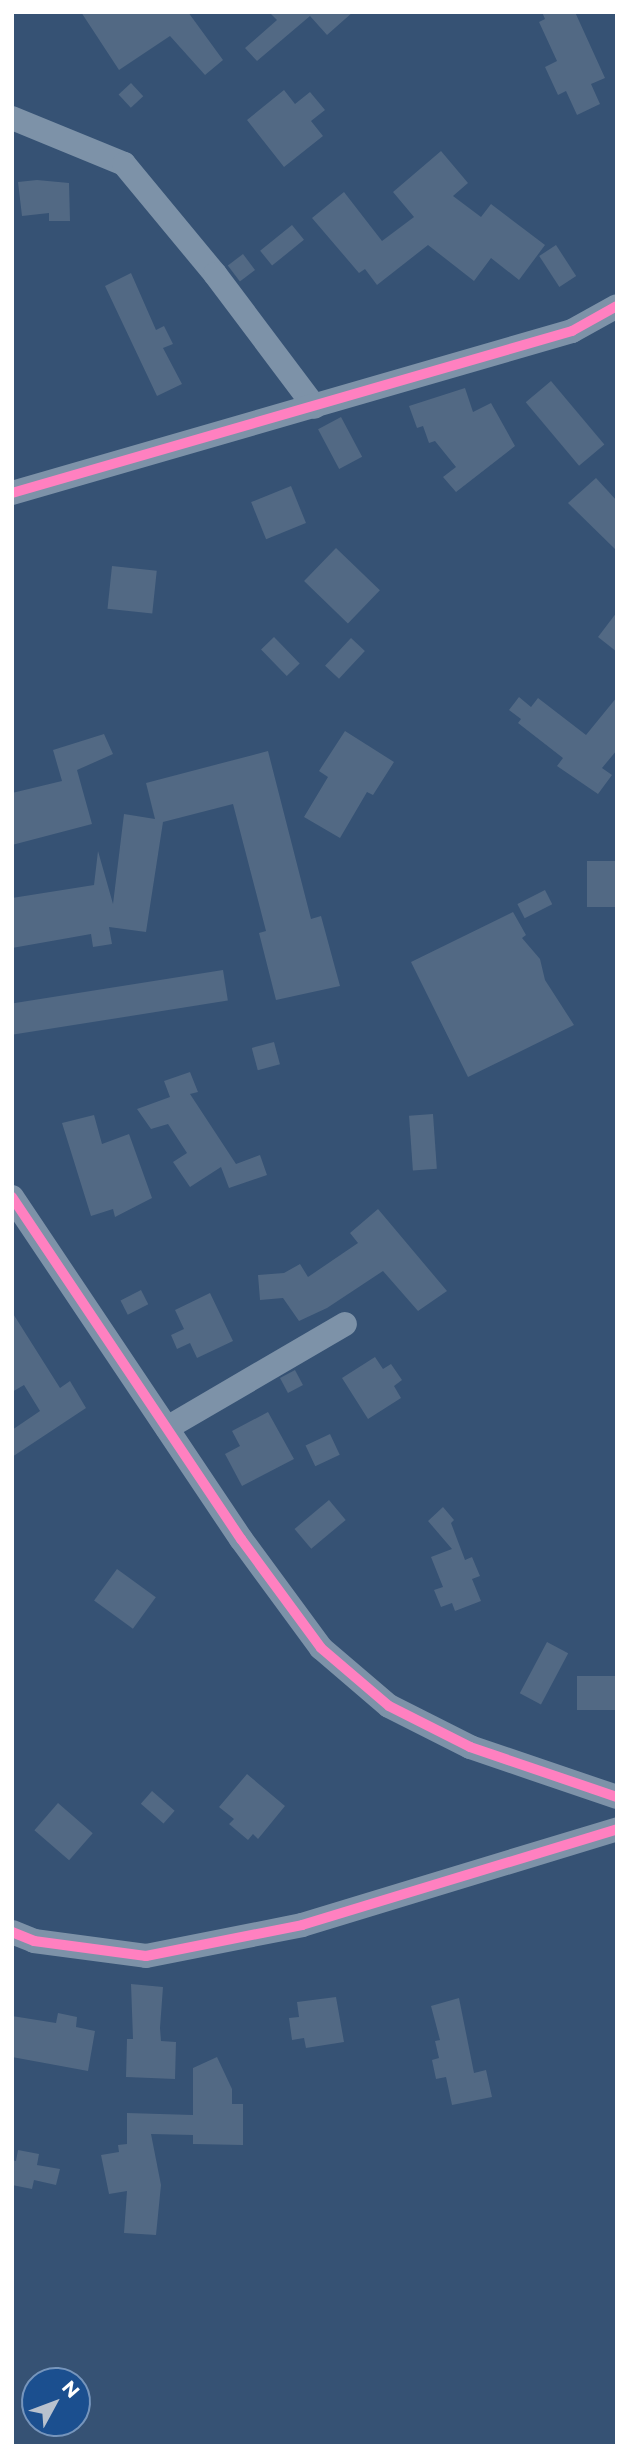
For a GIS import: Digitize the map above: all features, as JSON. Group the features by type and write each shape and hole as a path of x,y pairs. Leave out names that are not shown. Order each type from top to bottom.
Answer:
{"street":[{"path":"12,118 124,164 206,263 315,407"},
{"path":"12,493 572,331 617,306"},
{"path":"12,1197 167,1428 321,1648 388,1706 470,1747 617,1797"},
{"path":"167,1428 345,1324"},
{"path":"12,1932 34,1941 146,1956 302,1925 617,1829"}],"building":[{"path":"81,12 188,12 223,60 205,75 170,36 119,70"},
{"path":"269,12 353,12 327,35 310,16 257,61 245,48 277,20"},
{"path":"542,12 575,12 605,78 591,84 600,104 577,115 566,91 558,95 545,67 557,61 539,22 545,19"},
{"path":"131,83 143,96 131,108 119,95"},
{"path":"284,90 295,104 310,92 325,110 311,121 323,136 284,167 247,120"},
{"path":"441,151 468,183 453,196 481,217 491,204 545,245 519,280 491,258 474,281 428,245 377,285 365,269 359,273 312,218 344,192 382,241 414,217 393,192"},
{"path":"37,180 69,183 70,221 49,221 49,213 22,216 18,182"},
{"path":"292,225 304,240 272,266 260,251"},
{"path":"556,245 576,276 559,287 539,256"},
{"path":"243,254 255,270 240,281 228,265"},
{"path":"131,273 156,330 164,326 173,344 163,348 182,384 157,396 105,286"},
{"path":"551,381 604,445 579,466 526,402"},
{"path":"465,388 473,412 491,403 515,446 456,492 443,477 456,467 435,441 429,443 423,426 417,428 409,406"},
{"path":"341,417 362,457 339,469 318,429"},
{"path":"596,478 617,501 617,551 568,503"},
{"path":"291,486 306,523 266,539 251,502"},
{"path":"336,548 380,590 348,623 304,581"},
{"path":"112,566 157,571 152,613 108,609"},
{"path":"617,612 617,652 598,637"},
{"path":"274,637 300,664 287,676 261,650"},
{"path":"351,638 365,651 339,679 325,666"},
{"path":"519,697 531,707 538,698 586,735 617,697 617,750 602,768 612,775 598,794 557,766 563,758 518,723 521,719 509,710"},
{"path":"345,731 394,762 373,795 367,792 340,838 304,817 328,777 319,771"},
{"path":"104,734 113,754 77,770 92,824 12,845 12,793 62,781 53,750"},
{"path":"268,751 311,919 321,916 340,986 276,1000 259,933 266,931 233,804 163,822 146,932 109,927 112,944 93,947 91,934 12,948 12,898 94,885 98,851 113,904 124,814 155,819 146,783"},
{"path":"587,861 617,861 617,907 587,907"},
{"path":"545,890 552,904 525,918 517,904"},
{"path":"513,912 526,935 522,938 540,959 545,980 574,1025 468,1077 411,962"},
{"path":"223,970 228,1001 14,1035 12,1003"},
{"path":"274,1042 280,1064 258,1070 252,1048"},
{"path":"190,1072 198,1092 190,1094 236,1164 260,1155 267,1175 229,1188 221,1167 190,1187 173,1162 187,1153 168,1124 151,1129 137,1109 170,1097 164,1081"},
{"path":"433,1114 437,1169 413,1171 409,1116"},
{"path":"94,1115 102,1144 129,1134 152,1198 115,1217 113,1209 91,1216 62,1123"},
{"path":"378,1209 447,1291 418,1311 383,1271 327,1308 299,1321 283,1298 260,1300 258,1275 284,1273 300,1264 308,1277 358,1243 350,1233"},
{"path":"141,1290 148,1304 128,1315 121,1300"},
{"path":"210,1293 233,1341 197,1358 190,1343 177,1349 171,1335 184,1329 175,1310"},
{"path":"12,1312 60,1388 70,1381 86,1408 12,1457 12,1430 40,1411 24,1385 12,1392"},
{"path":"375,1357 383,1369 391,1364 402,1380 394,1386 401,1398 368,1419 342,1378"},
{"path":"295,1370 303,1385 288,1393 280,1378"},
{"path":"268,1412 294,1459 242,1486 225,1454 240,1446 232,1431"},
{"path":"330,1434 340,1455 315,1466 306,1445"},
{"path":"329,1500 346,1520 311,1549 295,1529"},
{"path":"443,1507 454,1520 451,1523 465,1560 472,1557 480,1576 472,1579 481,1601 455,1611 452,1603 441,1607 434,1590 443,1587 431,1557 452,1549 428,1521"},
{"path":"117,1569 156,1597 133,1629 94,1601"},
{"path":"547,1642 568,1653 541,1704 520,1693"},
{"path":"577,1676 617,1676 617,1710 577,1710"},
{"path":"247,1774 285,1806 258,1839 253,1834 248,1840 229,1824 234,1819 219,1807"},
{"path":"152,1791 175,1811 163,1824 141,1804"},
{"path":"58,1803 93,1833 69,1860 34,1830"},
{"path":"131,1984 163,1987 161,2041 176,2042 175,2079 126,2077 127,2039 133,2039"},
{"path":"336,1997 344,2042 306,2048 304,2038 292,2040 289,2018 299,2017 297,2002"},
{"path":"459,1998 474,2073 486,2070 492,2097 452,2105 446,2077 436,2079 432,2060 439,2058 435,2041 440,2040 431,2006"},
{"path":"58,2013 77,2017 76,2027 95,2031 88,2071 12,2057 12,2016 56,2023"},
{"path":"217,2057 232,2089 232,2104 243,2104 243,2145 193,2144 193,2135 151,2134 161,2185 156,2235 124,2233 127,2191 109,2194 101,2155 119,2152 118,2145 127,2144 127,2113 193,2115 193,2068"},
{"path":"18,2150 39,2154 37,2165 60,2169 56,2185 34,2180 32,2189 12,2185 12,2160 16,2161"}],"cycle path":[{"path":"12,493 572,331 617,306"},
{"path":"12,1197 241,1539 321,1648 389,1706 470,1747 617,1797"},
{"path":"12,1932 34,1941 146,1956 302,1925 617,1829"}]}
